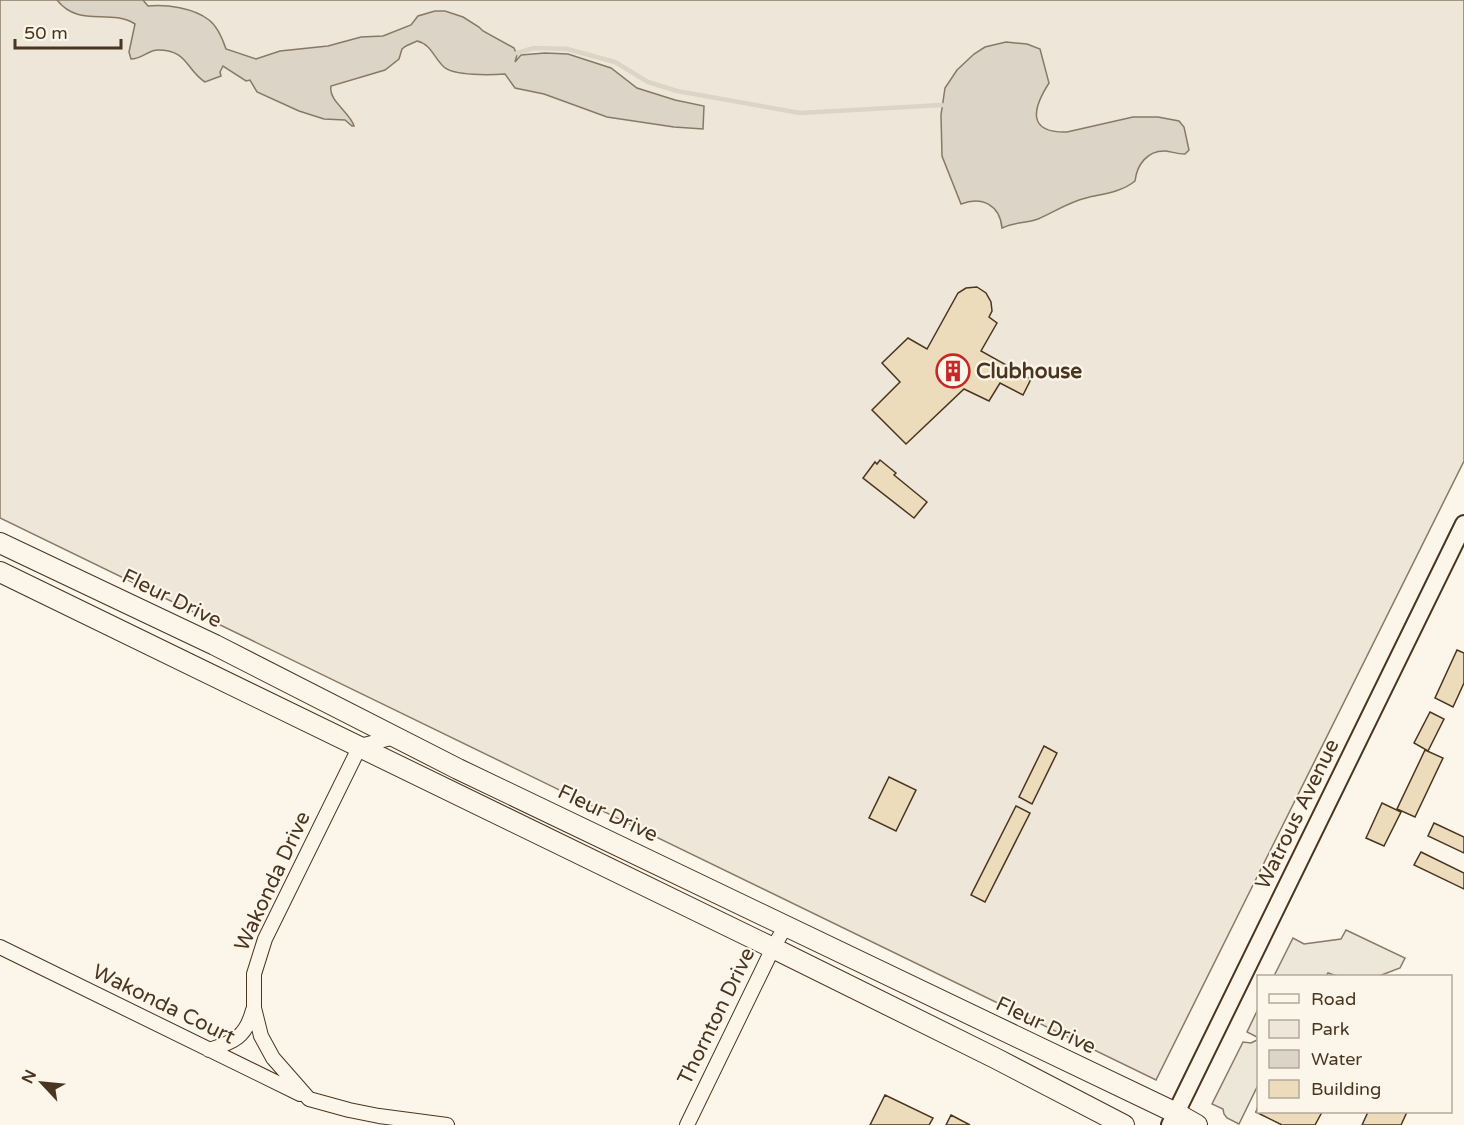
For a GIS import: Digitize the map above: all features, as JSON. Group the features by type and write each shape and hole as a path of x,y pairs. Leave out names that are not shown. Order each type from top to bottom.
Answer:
{"main road":[{"name":"Fleur Drive","path":"0,543 215,645 395,737 654,861 1173,1119 1197,1125"},
{"path":"0,572 772,948 995,1058 1124,1125"}],"street":[{"name":"Watrous Avenue","path":"1173,1119 1464,524"},
{"path":"360,746 395,737"},
{"name":"Wakonda Drive","path":"309,1099 273,1058 261,1036 254,1008 254,974 265,939 360,746"},
{"name":"Thornton Drive","path":"687,1125 772,948 785,927"},
{"name":"Wakonda Court","path":"0,947 309,1099"},
{"path":"209,1050 228,1044 240,1036 249,1026 254,1008"},
{"path":"309,1099 379,1116 447,1125"}],"green space":[{"path":"0,0 1464,0 1464,461 1156,1080 0,518"}],"shaded area":[{"path":"1346,930 1405,958 1400,968 1382,975 1328,973 1327,975 1274,975 1293,938 1304,944 1341,939"},
{"path":"1257,1011 1257,1037 1247,1032"},
{"path":"1257,1040 1257,1087 1239,1124 1227,1118 1223,1109 1212,1104 1243,1042 1251,1043"}],"water":[{"path":"57,0 143,0 148,6 171,6 196,12 212,23 226,49 256,59 280,51 328,46 361,37 383,36 411,25 418,16 435,11 445,11 463,17 514,48 517,55 515,62 521,55 568,54 611,68 637,88 704,106 703,129 607,117 544,94 515,88 505,74 473,74 449,70 426,45 417,41 402,49 399,59 385,70 331,86 333,97 352,121 354,126 352,126 345,120 324,119 299,111 257,92 250,80 246,81 223,66 221,76 205,82 186,61 175,53 154,50 131,59 129,52 135,24 115,17 84,16 66,8"},
{"path":"1006,42 1027,44 1040,49 1049,83 1039,101 1037,117 1039,124 1045,128 1067,132 1133,117 1158,117 1179,121 1184,127 1189,150 1185,154 1166,151 1153,153 1141,164 1135,181 1124,188 1074,202 1029,222 1002,228 998,213 989,204 976,201 961,204 942,156 941,115 945,88 957,70 974,54 985,47"}],"building":[{"name":"Clubhouse","path":"977,287 986,293 991,302 992,311 989,317 997,323 981,351 1031,379 1023,395 1000,383 989,401 964,389 906,444 872,410 900,382 882,363 908,338 927,349 958,293 966,288"},
{"path":"880,460 896,473 894,475 927,502 914,518 863,478 875,462 877,464"},
{"path":"1457,650 1464,653 1464,683 1453,707 1435,698"},
{"path":"1430,712 1444,719 1428,751 1414,743"},
{"path":"1044,746 1057,753 1032,804 1019,797"},
{"path":"1425,750 1443,758 1415,817 1397,809"},
{"path":"889,777 916,790 896,831 869,818"},
{"path":"1382,803 1401,812 1384,846 1366,838"},
{"path":"1016,806 1030,813 985,902 971,895"},
{"path":"1434,823 1464,837 1464,853 1428,836"},
{"path":"1421,852 1464,873 1464,889 1414,865"},
{"path":"885,1095 933,1118 929,1125 870,1125"},
{"path":"1258,1113 1321,1113 1315,1125 1282,1125"},
{"path":"1368,1113 1407,1113 1401,1125 1362,1125"},
{"path":"951,1115 970,1125 946,1125"}],"waterway":[{"path":"517,53 534,48 567,49 615,62 648,82 677,91 800,113 942,105"}],"place":[{"name":"Clubhouse","path":"953,371"}]}
